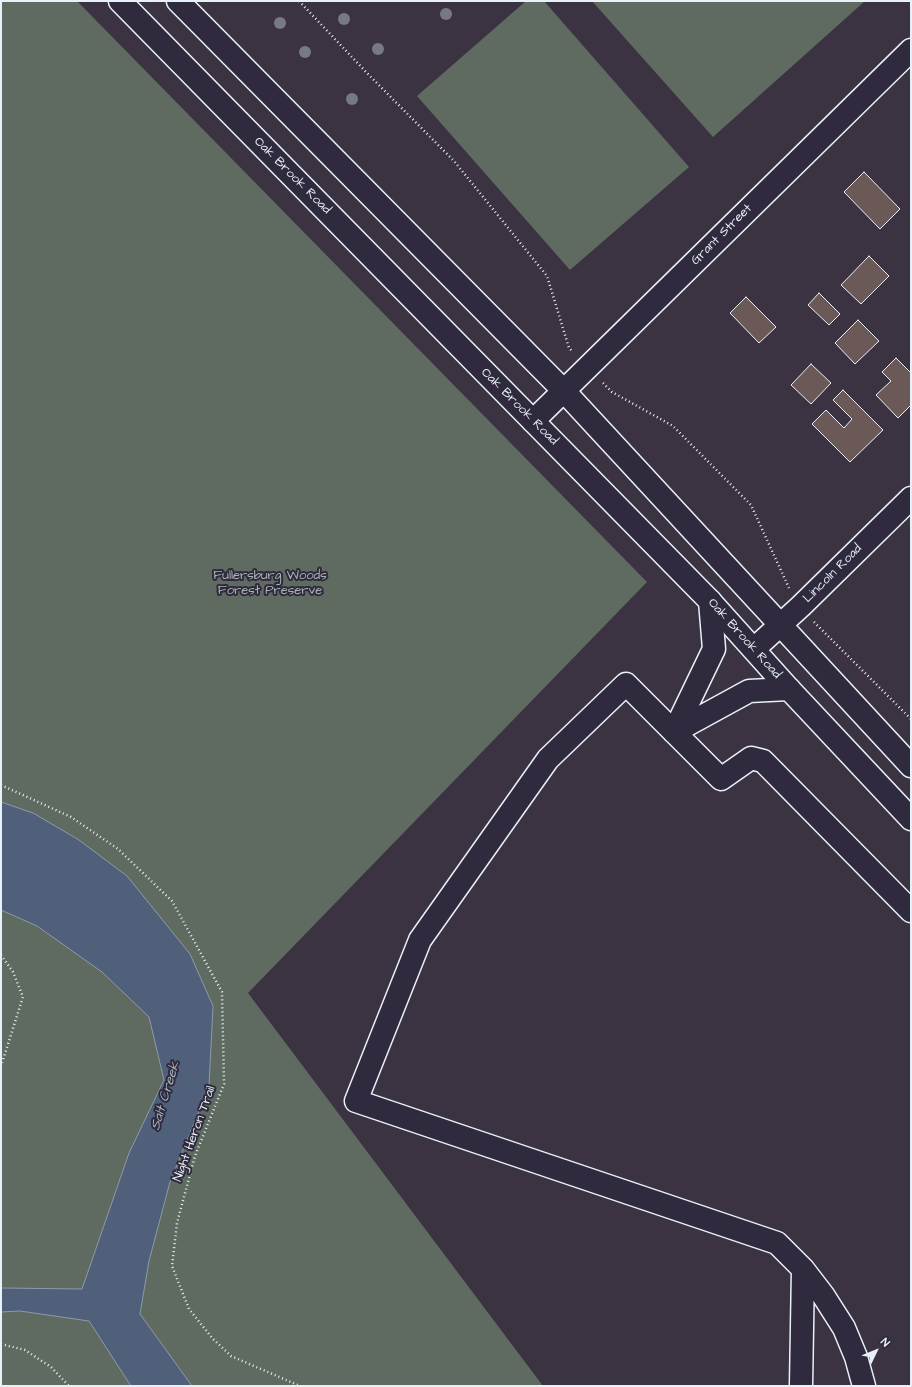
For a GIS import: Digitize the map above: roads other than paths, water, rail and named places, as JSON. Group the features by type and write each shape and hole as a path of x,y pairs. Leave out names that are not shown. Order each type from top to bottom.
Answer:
{"main road":[{"name":"Oak Brook Road","path":"120,1 710,601 789,689 911,819"},
{"path":"178,1 564,391 911,766"},
{"name":"Grant Street","path":"533,421 911,50"},
{"name":"Lincoln Road","path":"754,650 911,498"},
{"path":"674,732 714,649 710,601"},
{"path":"864,1386 856,1357 844,1328 824,1295 803,1269 777,1242 356,1101 420,940 548,759 626,684 721,779 751,758 763,761 911,911"},
{"path":"674,732 749,691 789,689"},
{"path":"801,1386 803,1269"}],"water":[{"name":"Salt Creek","path":"1,802 33,813 79,840 127,876 190,954 213,1006 209,1086 170,1182 149,1261 140,1314 192,1386 131,1386 89,1321 20,1311 1,1312 1,1288 82,1289 129,1153 164,1080 149,1017 102,972 37,926 1,910"}],"park label":[{"name":"Fullersburg Woods Forest Preserve","path":"270,584"}]}
